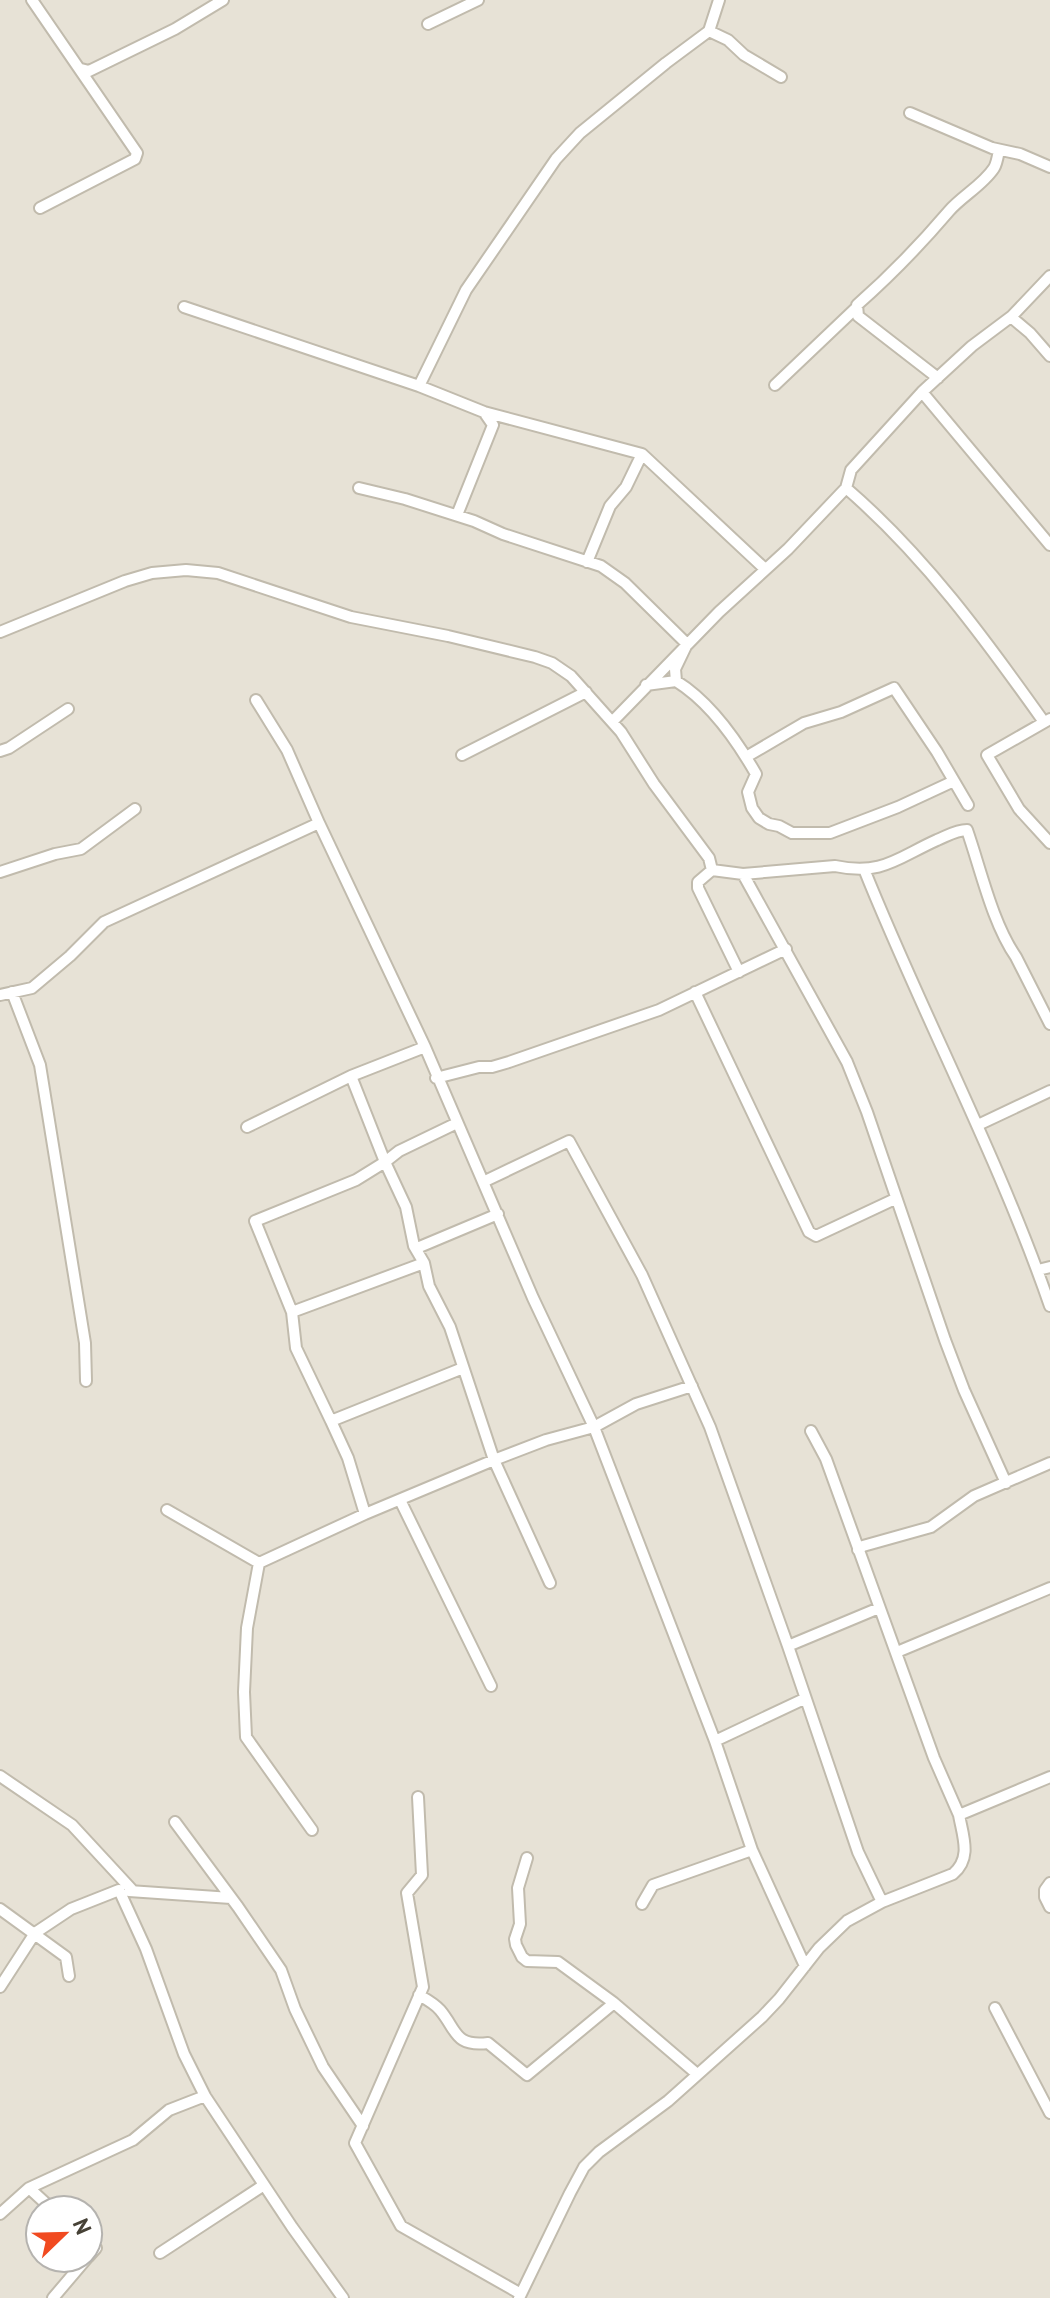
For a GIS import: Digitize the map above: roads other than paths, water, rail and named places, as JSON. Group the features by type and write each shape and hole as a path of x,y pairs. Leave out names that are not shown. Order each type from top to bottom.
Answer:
{"street":[{"path":"32,0 85,70 137,153 135,159 40,208"},
{"path":"85,70 175,29 223,0"},
{"path":"428,24 478,0"},
{"path":"419,386 466,290 556,159 580,133 709,31 719,0"},
{"path":"709,31 728,40 744,55 781,77"},
{"path":"910,113 999,150 1020,154 1050,167"},
{"path":"775,385 907,259 951,208 995,167 999,150"},
{"path":"612,722 846,488 851,470 922,392 972,346 1011,317 1050,276"},
{"path":"184,307 419,386 484,412 642,454 765,569"},
{"path":"856,308 858,316 938,378"},
{"path":"1011,317 1050,356"},
{"path":"922,392 1050,545"},
{"path":"457,515 493,425 484,412"},
{"path":"587,562 610,506 626,487 642,454"},
{"path":"359,488 457,515 503,534 601,566 625,583 687,644"},
{"path":"846,488 877,514 975,625 1047,720 987,755 1019,809 1050,843"},
{"path":"0,632 125,581 152,573 186,570 218,573 351,617 535,657 552,663 571,676 621,732 654,784 709,858 712,870"},
{"path":"676,681 675,669 687,644"},
{"path":"646,685 676,681 694,692 719,719 756,774 748,792 752,808 759,818 792,833 830,833 954,781"},
{"path":"746,757 804,723 841,712 894,688 968,805"},
{"path":"462,755 586,692"},
{"path":"256,700 287,750 425,1047 533,1298 594,1427 715,1741 752,1850 805,1966"},
{"path":"0,751 68,709"},
{"path":"0,872 81,849 135,809"},
{"path":"0,995 32,988 104,922 319,823"},
{"path":"739,972 698,888 698,882 712,870 743,874 835,866 882,868 925,845 967,830 1009,948 1050,1024"},
{"path":"864,869 978,1125 1050,1306"},
{"path":"743,874 847,1062 964,1390 1006,1483"},
{"path":"436,1078 509,1062 659,1010 786,949"},
{"path":"12,992 40,1065 85,1343 86,1381"},
{"path":"695,992 809,1232 816,1236 895,1199"},
{"path":"247,1127 351,1076 425,1047"},
{"path":"351,1076 406,1207 414,1246 424,1263 429,1286 446,1317 494,1460 550,1583"},
{"path":"978,1125 1050,1091"},
{"path":"365,1514 348,1458 296,1348 292,1312 255,1221 356,1180 399,1151 457,1123"},
{"path":"483,1182 569,1141 642,1275 710,1427 858,1852 882,1902"},
{"path":"417,1248 498,1214"},
{"path":"292,1312 424,1263"},
{"path":"1038,1270 1050,1267"},
{"path":"331,1421 463,1368"},
{"path":"259,1563 494,1460 546,1440 594,1427 636,1404 692,1386"},
{"path":"418,1797 422,1875 407,1893 423,1987 355,2143 401,2226 520,2296 584,2167 599,2152 668,2101 762,2017 847,1921 882,1902 953,1874 964,1860 966,1852 959,1815 934,1758 826,1459 811,1431"},
{"path":"858,1550 931,1527 974,1496 1050,1463"},
{"path":"400,1500 491,1686"},
{"path":"167,1510 259,1563"},
{"path":"259,1563 247,1628 244,1692 246,1737 312,1830"},
{"path":"897,1652 1050,1588"},
{"path":"788,1646 879,1608"},
{"path":"715,1741 804,1699"},
{"path":"0,1776 72,1825 133,1891"},
{"path":"959,1815 1050,1777"},
{"path":"175,1822 281,1970 295,2009 323,2067 363,2126"},
{"path":"642,1904 653,1885 752,1850"},
{"path":"527,1858 518,1888 520,1924 515,1939 518,1951 527,1961 558,1962 614,2003 697,2074"},
{"path":"1050,1883 1045,1890 1050,1907"},
{"path":"119,1890 146,1949 184,2054 205,2096 343,2298"},
{"path":"0,1987 35,1933 71,1909 119,1890 231,1898"},
{"path":"0,1909 66,1957 69,1976"},
{"path":"419,1995 439,2008 457,2036 475,2044 488,2043 527,2075 614,2003"},
{"path":"995,2008 1050,2113"},
{"path":"0,2214 29,2188 133,2140 169,2110 205,2096"},
{"path":"160,2253 264,2185"},
{"path":"29,2188 36,2194"},
{"path":"53,2298 74,2274"}]}
